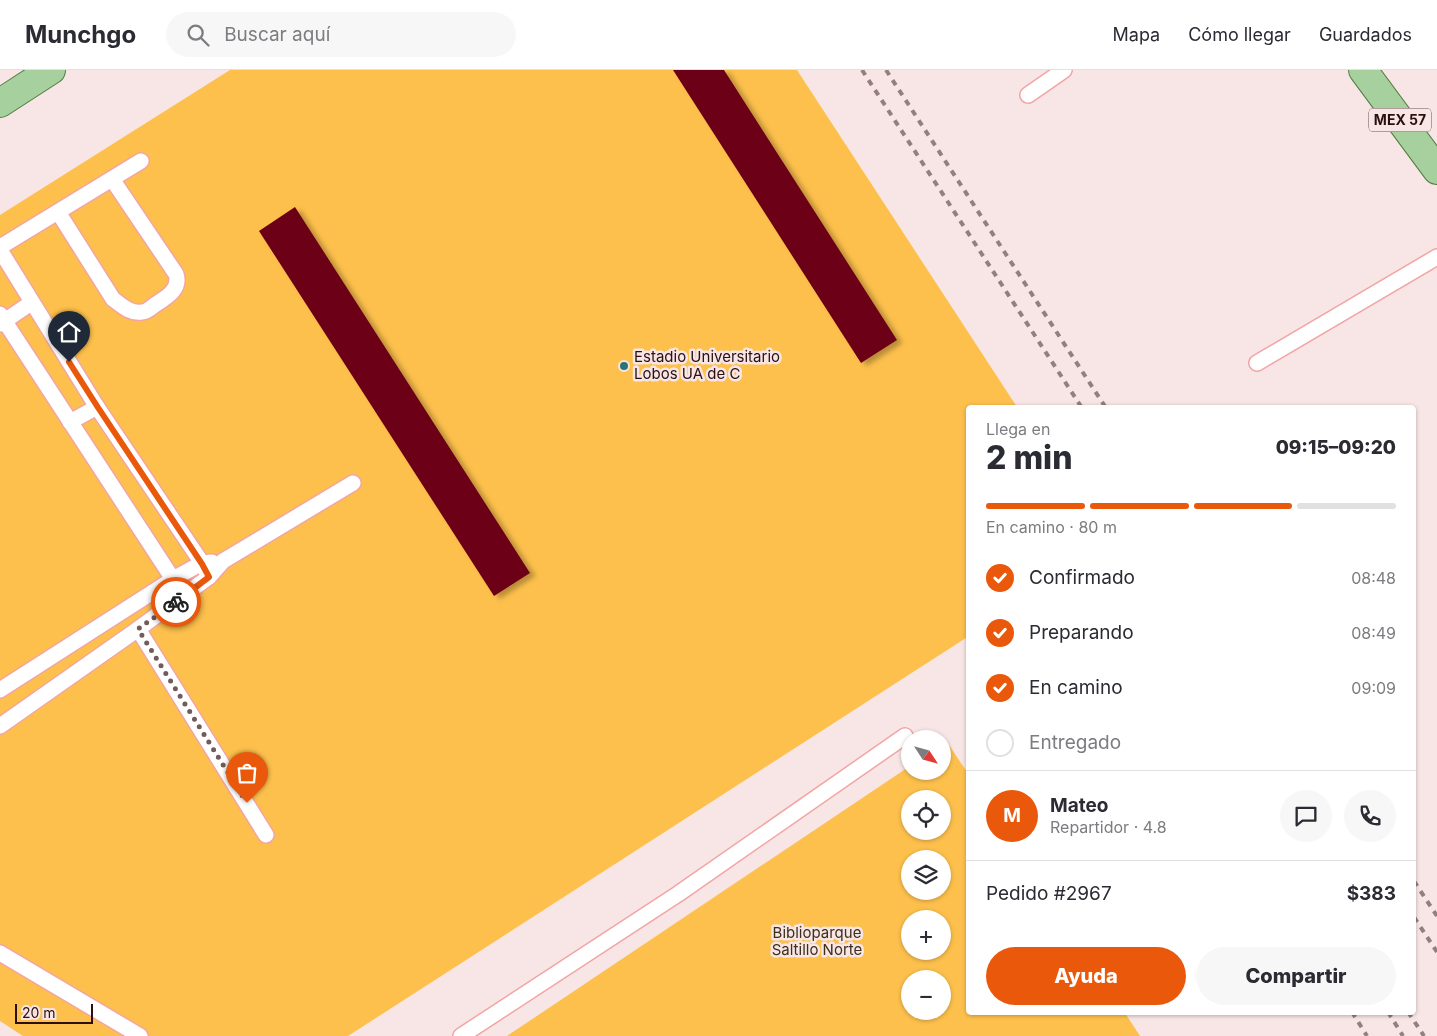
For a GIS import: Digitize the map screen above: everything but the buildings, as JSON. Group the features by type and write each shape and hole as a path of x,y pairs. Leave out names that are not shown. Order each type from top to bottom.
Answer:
{"main road":[{"path":"0,103 51,70"},
{"name":"MEX 57","path":"1362,70 1437,170"}],"lane":[{"path":"1028,95 1064,70"},
{"path":"140,161 0,248 32,303 97,406 209,577"},
{"path":"58,212 113,299 125,308 135,312 144,312 171,294 178,279 112,179"},
{"path":"1257,363 1437,257"},
{"path":"32,303 2,319 184,596"},
{"path":"70,422 97,406"},
{"path":"0,726 184,596 209,577 223,561 353,483"},
{"path":"0,690 173,579 202,564 223,561"},
{"path":"138,629 266,835"},
{"path":"461,1036 678,894 901,738"},
{"path":"0,953 140,1036"}],"green space":[{"path":"230,70 797,70 1016,405 966,405 966,638 348,1036 23,1036 0,1021 0,215"},
{"name":"Biblioparque Saltillo Norte","path":"951,748 966,770 966,1015 1126,1015 1140,1036 507,1036 901,772 901,780 951,780"}],"railway":[{"path":"862,70 1080,405"},
{"path":"886,70 1104,405"},
{"path":"1416,884 1437,916"},
{"path":"1416,920 1437,952"},
{"path":"1354,1015 1367,1036"},
{"path":"1390,1015 1403,1036"},
{"path":"1410,1015 1424,1036"}],"way so far":[{"path":"176,602 138,629 247,803"}],"place":[{"name":"Estadio Universitario Lobos UA de C","path":"624,366"}],"route":[{"path":"69,362 209,577 176,602"}]}
